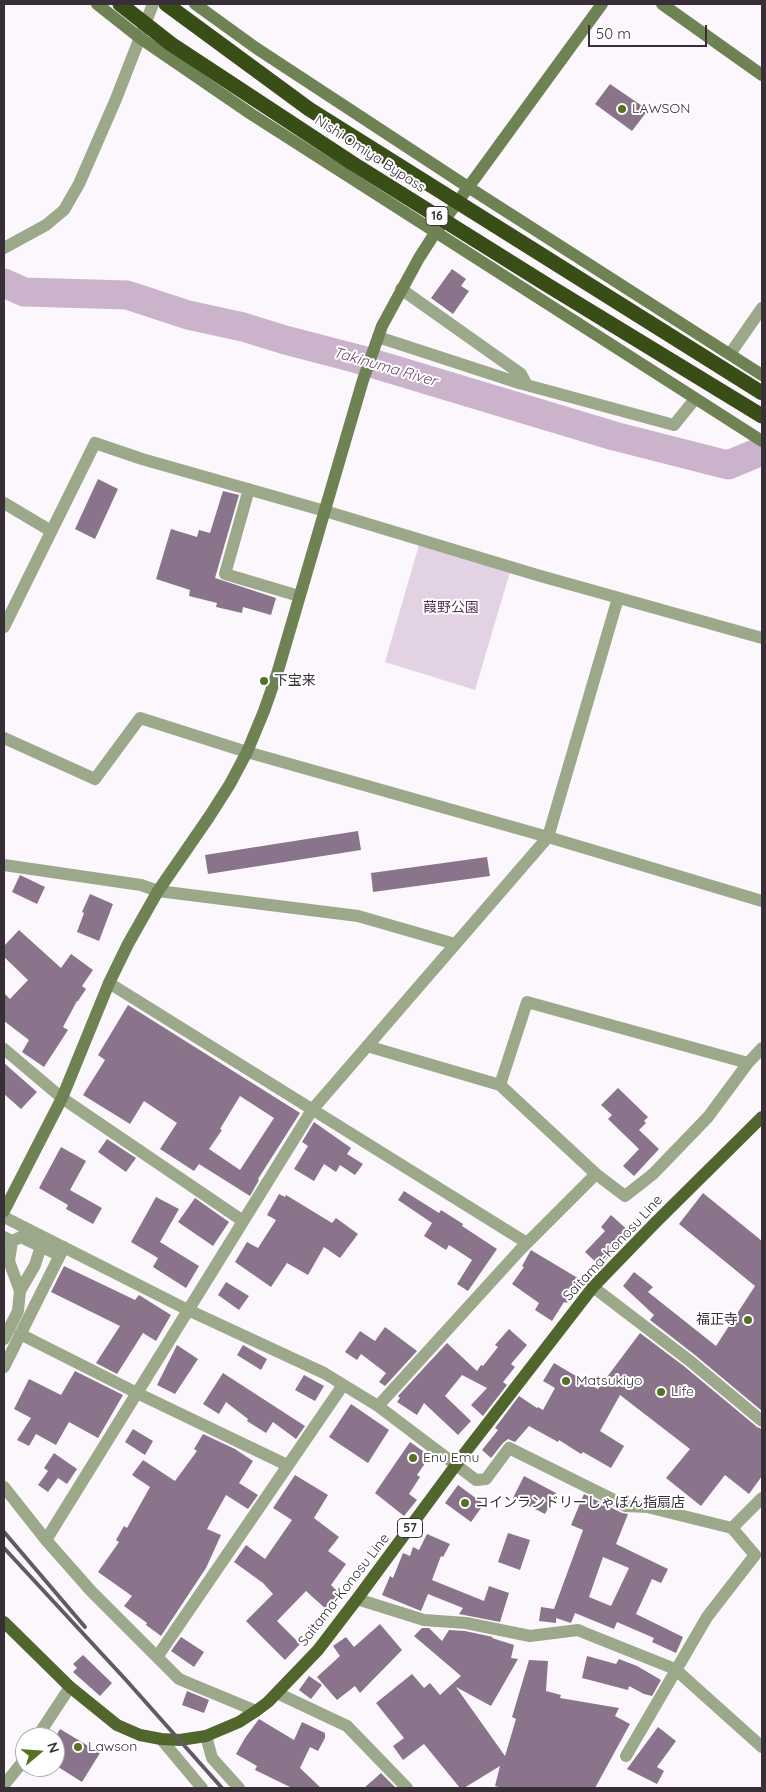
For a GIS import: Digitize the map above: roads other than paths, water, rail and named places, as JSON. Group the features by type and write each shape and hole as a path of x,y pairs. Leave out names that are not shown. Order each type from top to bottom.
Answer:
{"highway":[{"name":"Nishi Omiya Bypass","path":"120,4 171,44 352,163 762,416"},
{"name":"Nishi Omiya Bypass","path":"166,4 309,109 762,393"}],"main road":[{"name":"Saitama-Konosu Line","path":"4,1622 70,1688 116,1725 140,1735 180,1740 206,1736 239,1722 256,1711 277,1693 318,1650 358,1599 457,1464 593,1287 762,1117"}],"street":[{"path":"97,4 140,38 251,114 762,441"},
{"path":"4,248 46,225 64,210 79,184 116,99 152,4"},
{"path":"195,4 256,48 468,187 762,375"},
{"path":"4,1212 62,1098 109,983 128,944 158,891 209,817 247,752 277,674 363,380 376,342 401,289 435,233 602,4"},
{"path":"662,4 762,75"},
{"path":"401,289 521,374 527,385"},
{"path":"730,354 762,308"},
{"path":"376,342 674,424 695,399"},
{"path":"4,627 95,443 142,459 618,598 762,638"},
{"path":"249,489 225,574 299,596"},
{"path":"4,503 52,531"},
{"path":"46,1540 312,1110 548,837 618,598"},
{"path":"4,738 95,779 140,718 247,752 548,837 762,902"},
{"path":"4,865 141,884 158,891 358,916 455,944"},
{"path":"109,983 527,1243"},
{"path":"500,1085 527,1002 748,1063"},
{"path":"367,1046 500,1085 596,1174 625,1196 653,1174 708,1117 748,1063 762,1048"},
{"path":"4,1049 62,1098 243,1221"},
{"path":"378,1406 527,1243 596,1174"},
{"path":"4,1217 62,1251 324,1373 378,1406 476,1480 486,1478 508,1448 626,1506 647,1507 732,1528 759,1557 706,1617 626,1756"},
{"path":"20,1291 9,1262 8,1239 22,1237 40,1246 62,1251"},
{"path":"4,1339 18,1311 20,1291 35,1265 40,1246"},
{"path":"4,1367 62,1251"},
{"path":"593,1287 690,1361 762,1421"},
{"path":"20,1334 288,1466"},
{"path":"157,1657 343,1384"},
{"path":"4,1487 46,1540 91,1591 179,1679 256,1711"},
{"path":"732,1528 762,1498"},
{"path":"358,1599 424,1620 466,1623 530,1636 578,1630 675,1669 762,1747"},
{"path":"44,1727 70,1688"},
{"path":"277,1693 347,1726 406,1788"},
{"path":"206,1736 212,1758 240,1788"},
{"path":"161,1739 202,1788"},
{"path":"4,1785 15,1771"}],"waterway":[{"name":"Takinuma River","path":"4,283 24,292 127,295 188,315 243,327 358,359 614,436 728,465 762,451"}],"railway":[{"path":"4,1532 85,1627"},
{"path":"4,1548 126,1680 222,1788"}],"place":[{"name":"LAWSON","path":"622,109"},
{"name":"下宝来","path":"264,681"},
{"name":"福正寺","path":"748,1320"},
{"name":"Matsukiyo","path":"566,1381"},
{"name":"Life","path":"661,1392"},
{"name":"Enu Emu","path":"413,1458"},
{"name":"コインランドリーしゃぼん指扇店","path":"465,1503"},
{"name":"Lawson","path":"78,1747"}],"park label":[{"name":"葭野公園","path":"451,608"}]}
